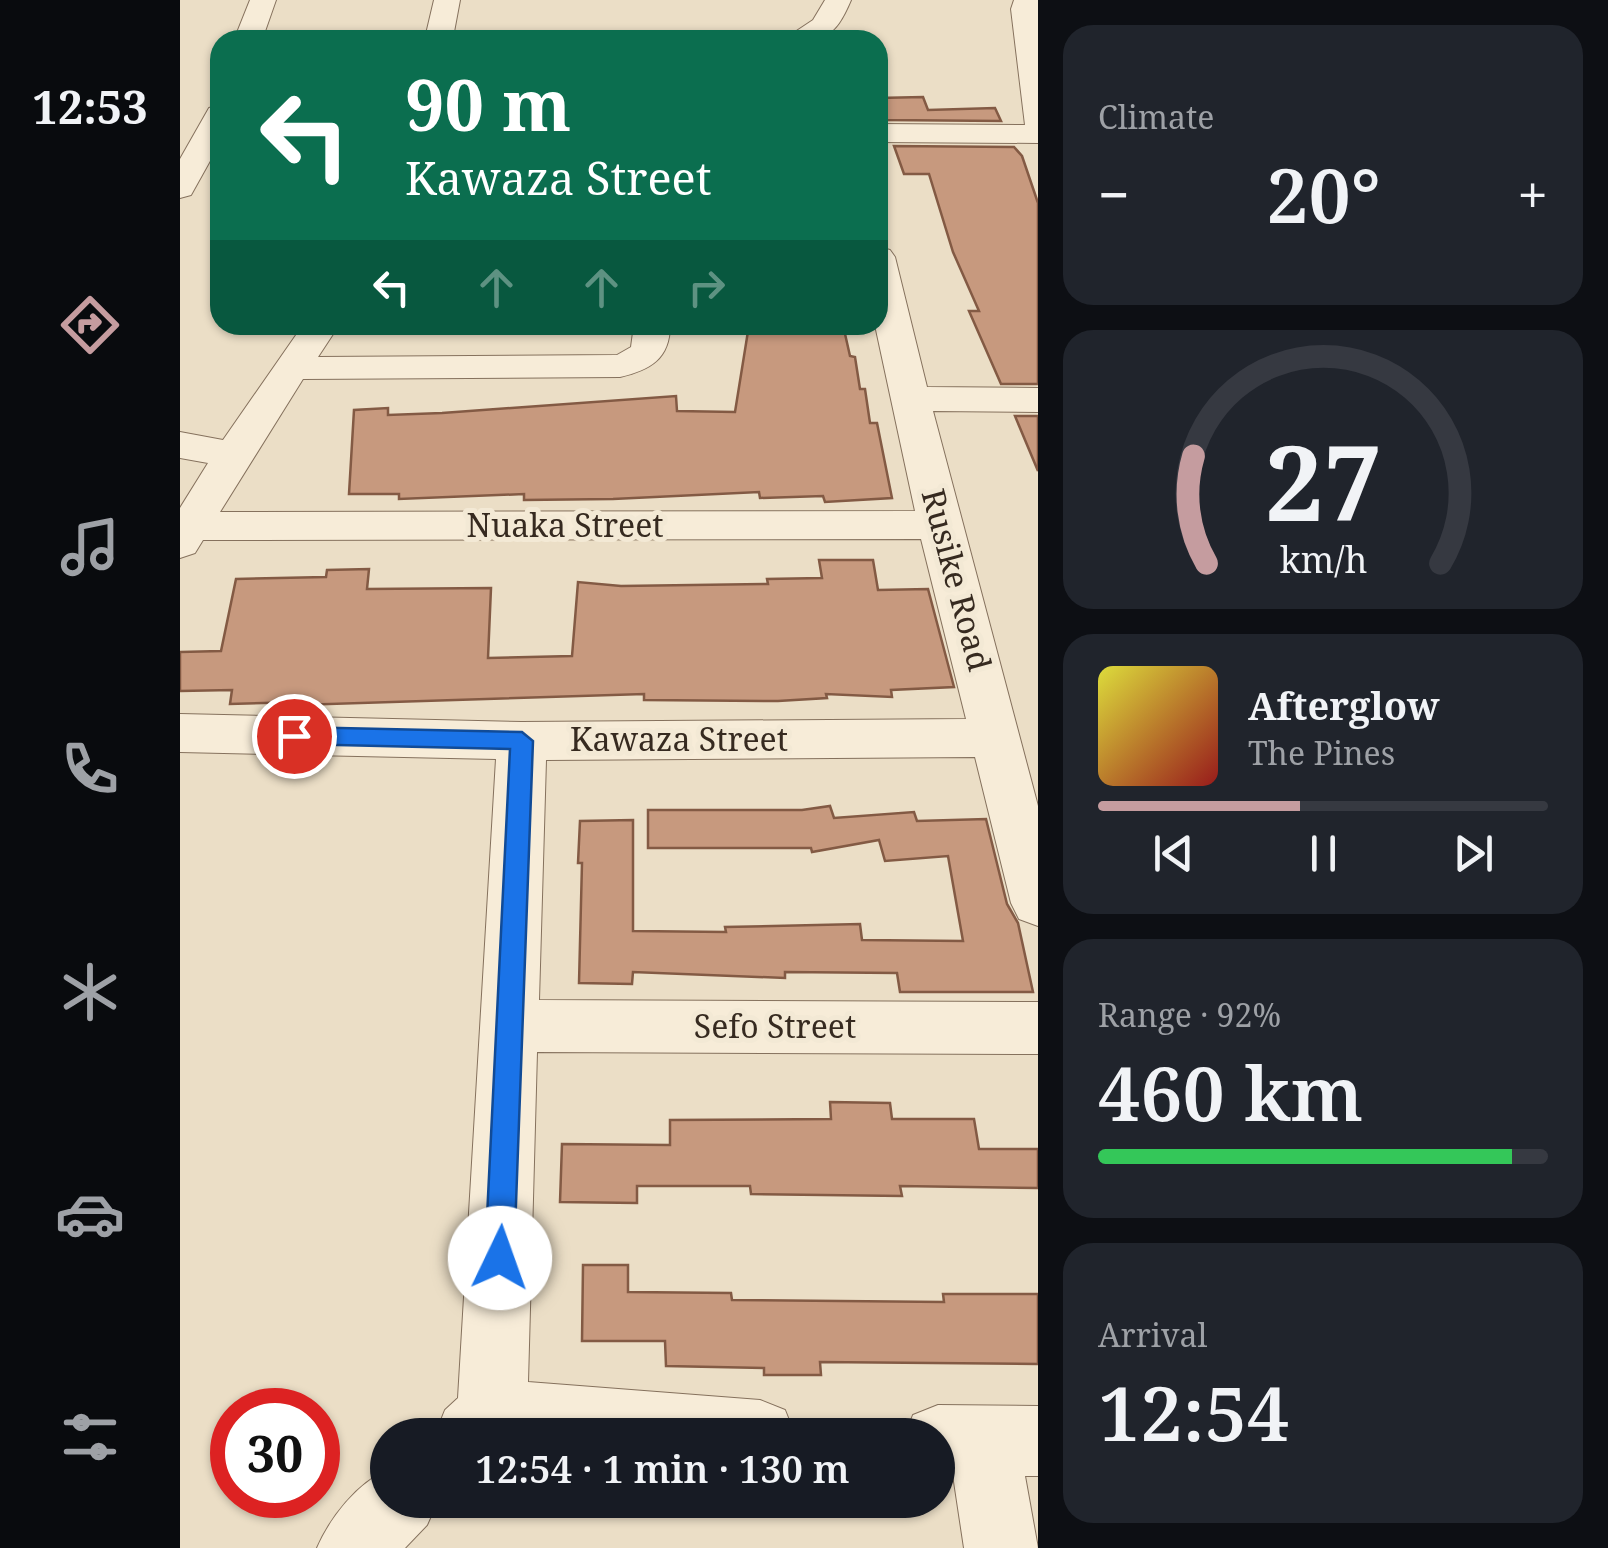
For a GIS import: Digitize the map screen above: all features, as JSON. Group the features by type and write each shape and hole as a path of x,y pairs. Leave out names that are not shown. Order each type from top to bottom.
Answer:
{"street":[{"path":"252,30 262,0"},
{"path":"441,30 447,0"},
{"path":"820,30 838,0"},
{"path":"1027,0 1024,9 1038,122"},
{"path":"888,133 1038,134"},
{"path":"180,188 210,137"},
{"name":"Rusike Road","path":"888,298 939,525 1038,902"},
{"path":"185,535 314,335"},
{"path":"293,368 620,366 644,357 650,349 651,335"},
{"path":"912,399 1038,400"},
{"path":"180,444 233,456"},
{"name":"Nuaka Street","path":"185,535 939,525"},
{"name":"Kawaza Street","path":"180,733 522,741 998,738"},
{"path":"481,1418 511,1026 522,741"},
{"name":"Sefo Street","path":"511,1026 1038,1028"},
{"path":"986,1440 1002,1548"},
{"path":"354,1548 384,1518"}],"building":[{"path":"923,97 928,110 995,108 1001,121 888,120 888,98"},
{"path":"894,146 1014,147 1022,156 1038,203 1038,384 1001,384 969,311 979,311 953,252 929,174 904,174"},
{"path":"747,335 845,335 850,356 855,357 860,389 865,389 870,423 877,423 892,498 825,502 823,496 760,498 759,492 524,500 524,494 399,499 399,494 349,494 354,410 388,408 388,415 442,413 676,396 677,411 735,412"},
{"path":"1015,416 1038,416 1038,471"},
{"path":"819,560 873,560 878,590 928,589 954,687 891,690 892,697 826,694 827,698 778,701 644,700 644,694 299,705 300,702 230,704 232,690 180,691 180,652 221,651 236,579 326,577 327,570 369,569 367,589 491,588 488,658 572,656 578,582 621,586 768,584 767,579 822,578"},
{"path":"830,806 834,818 914,812 917,821 986,819 1007,904 1018,923 1033,992 900,992 897,973 785,972 785,978 633,972 632,984 579,983 580,821 633,820 633,931 726,932 725,927 860,924 862,940 963,941 948,856 885,861 879,840 812,852 811,848 648,848 648,810 802,810"},
{"path":"830,1102 890,1103 892,1119 974,1119 979,1149 1038,1149 1038,1188 900,1186 902,1196 751,1194 750,1186 637,1186 637,1203 560,1202 562,1144 670,1145 670,1120 831,1119"},
{"path":"583,1265 628,1265 628,1292 731,1293 732,1300 944,1302 943,1294 1038,1294 1038,1364 820,1362 821,1375 764,1375 764,1368 666,1366 665,1341 582,1341"}],"route":[{"path":"294,736 522,741 500,1258"}]}
